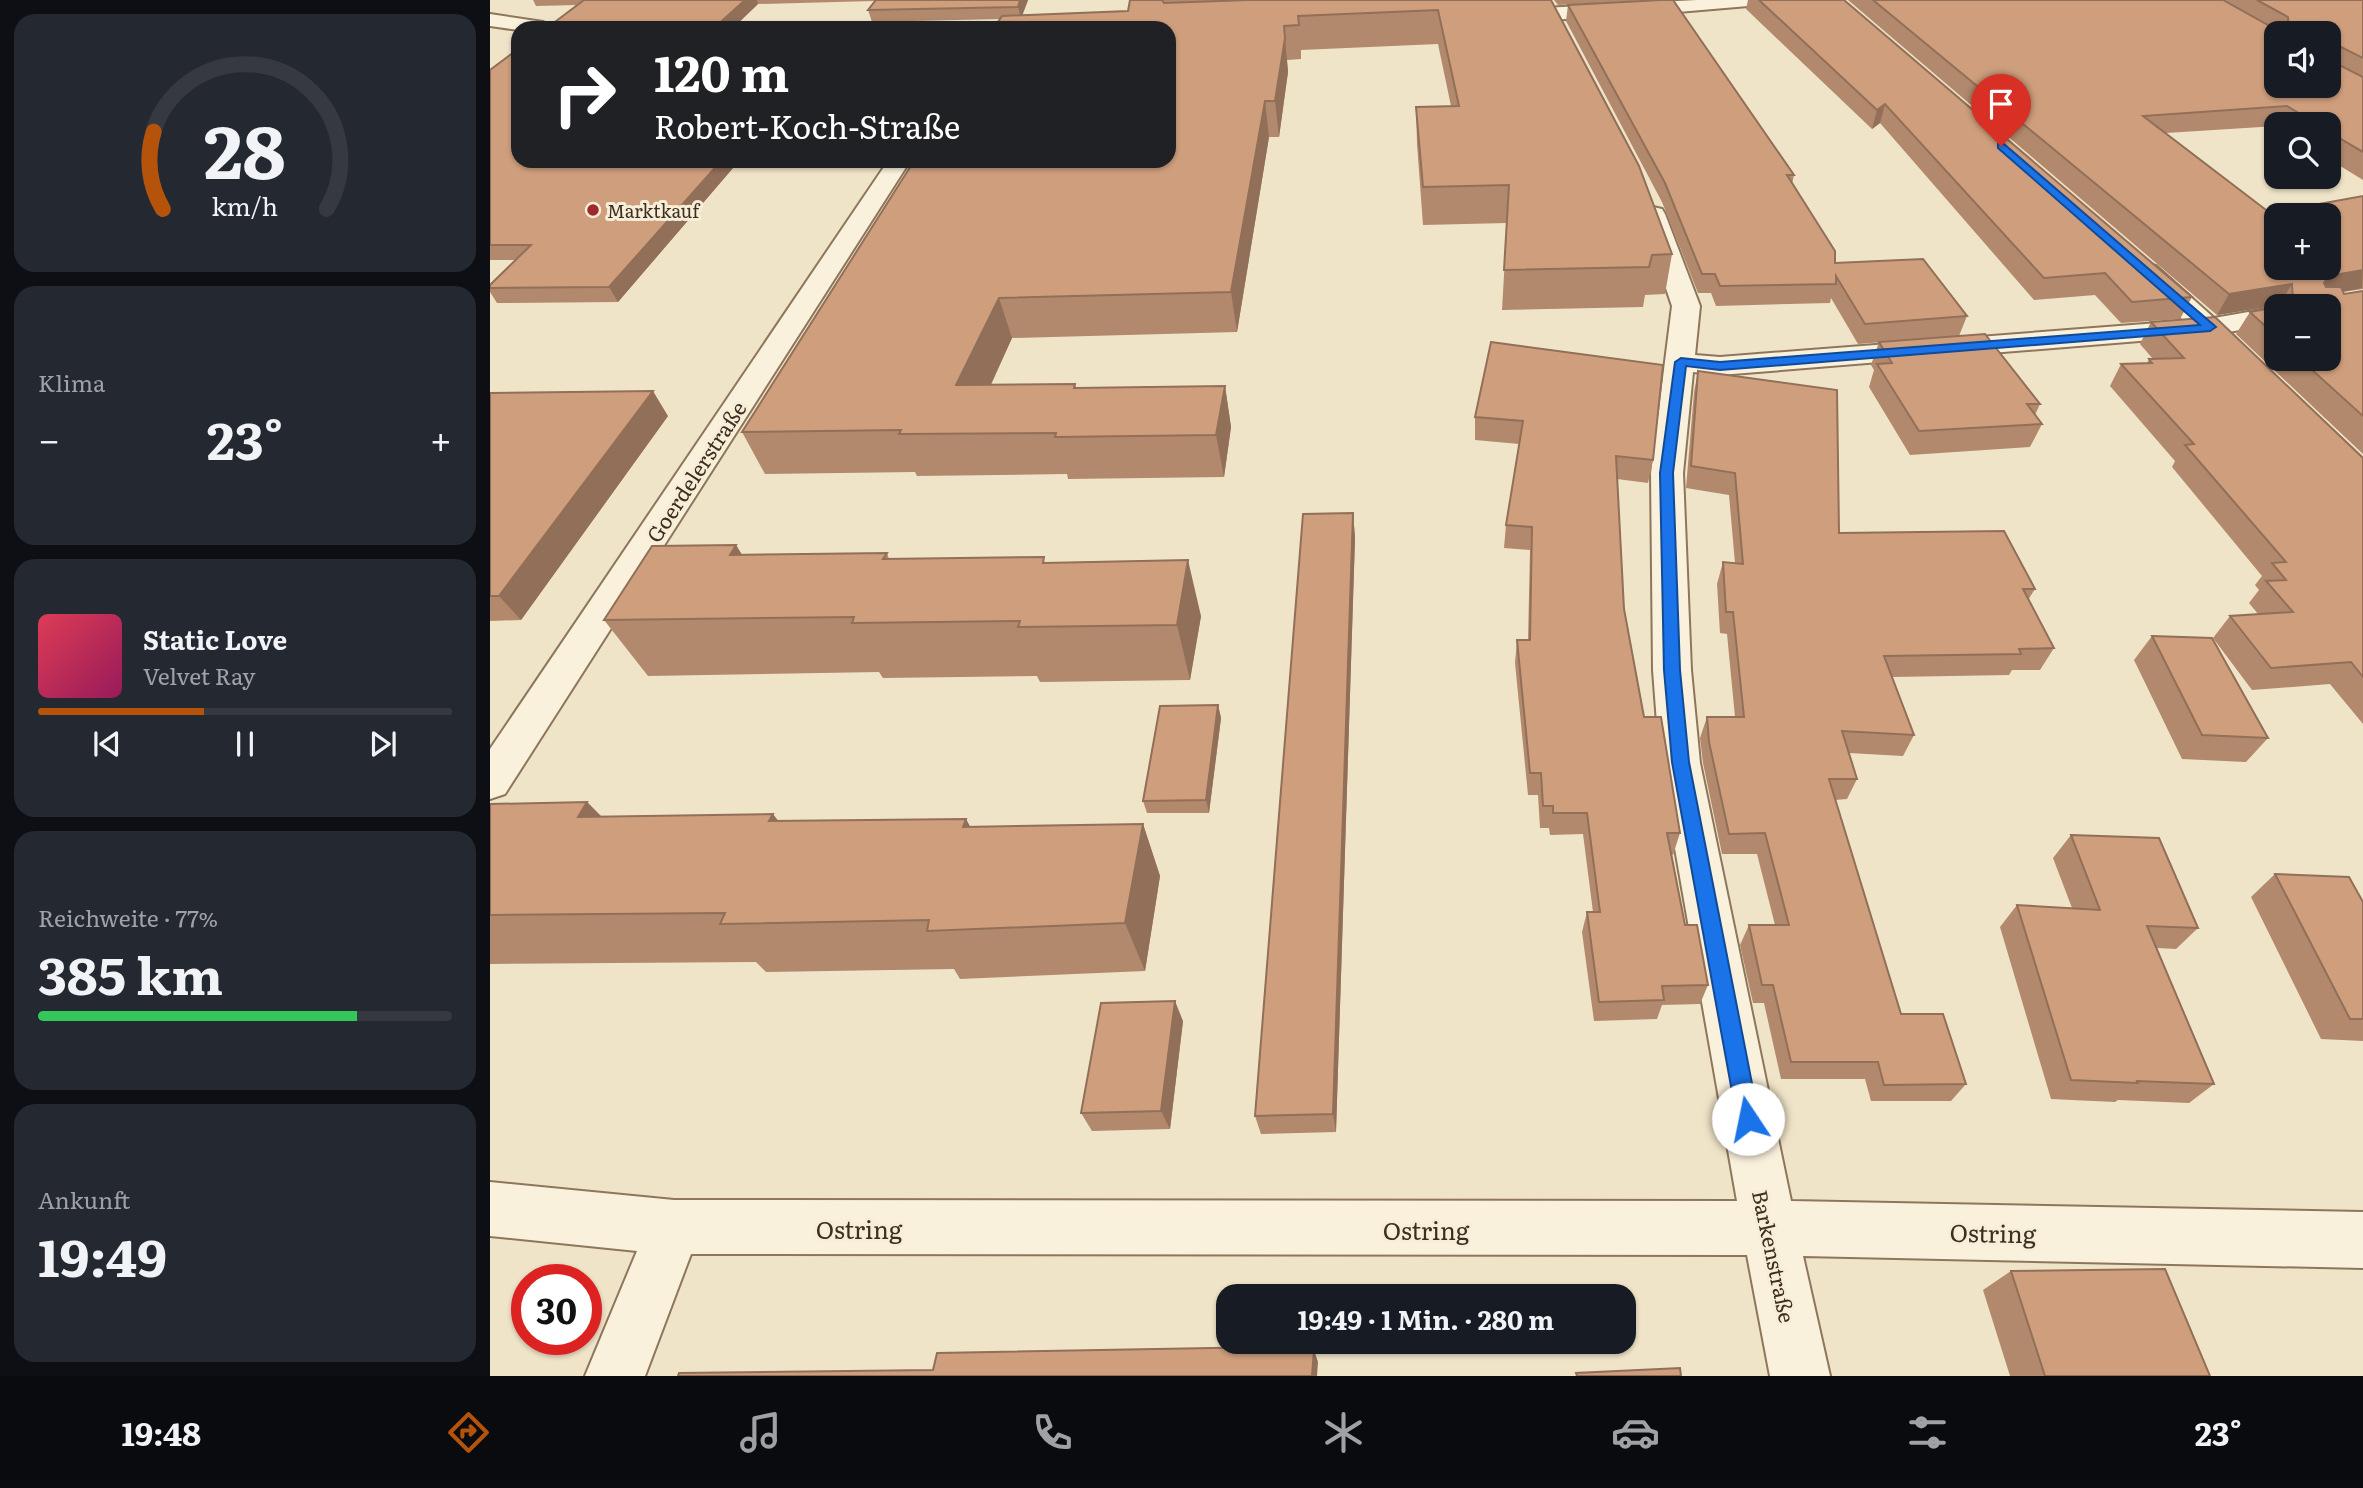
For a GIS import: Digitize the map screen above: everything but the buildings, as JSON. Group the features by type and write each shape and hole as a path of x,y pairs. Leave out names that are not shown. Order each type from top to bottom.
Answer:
{"street":[{"path":"1483,17 1553,20 1760,0"},
{"path":"490,20 511,23"},
{"name":"Goerdelerstraße","path":"490,782 894,168"},
{"name":"Barkenstraße","path":"1636,179 1648,203 1686,306 1667,473 1672,670 1680,762 1800,1376"},
{"path":"2126,255 2210,327 2258,374"},
{"path":"1681,362 1720,366 2210,327 2264,317"},
{"name":"Ostring","path":"490,1209 674,1227 1769,1228 2363,1240"},
{"path":"615,1376 674,1227"}],"place":[{"name":"Marktkauf","path":"593,210"}],"route":[{"path":"1748,1119 1680,762 1672,670 1667,473 1681,362 1720,366 2210,327 2001,146"}]}
